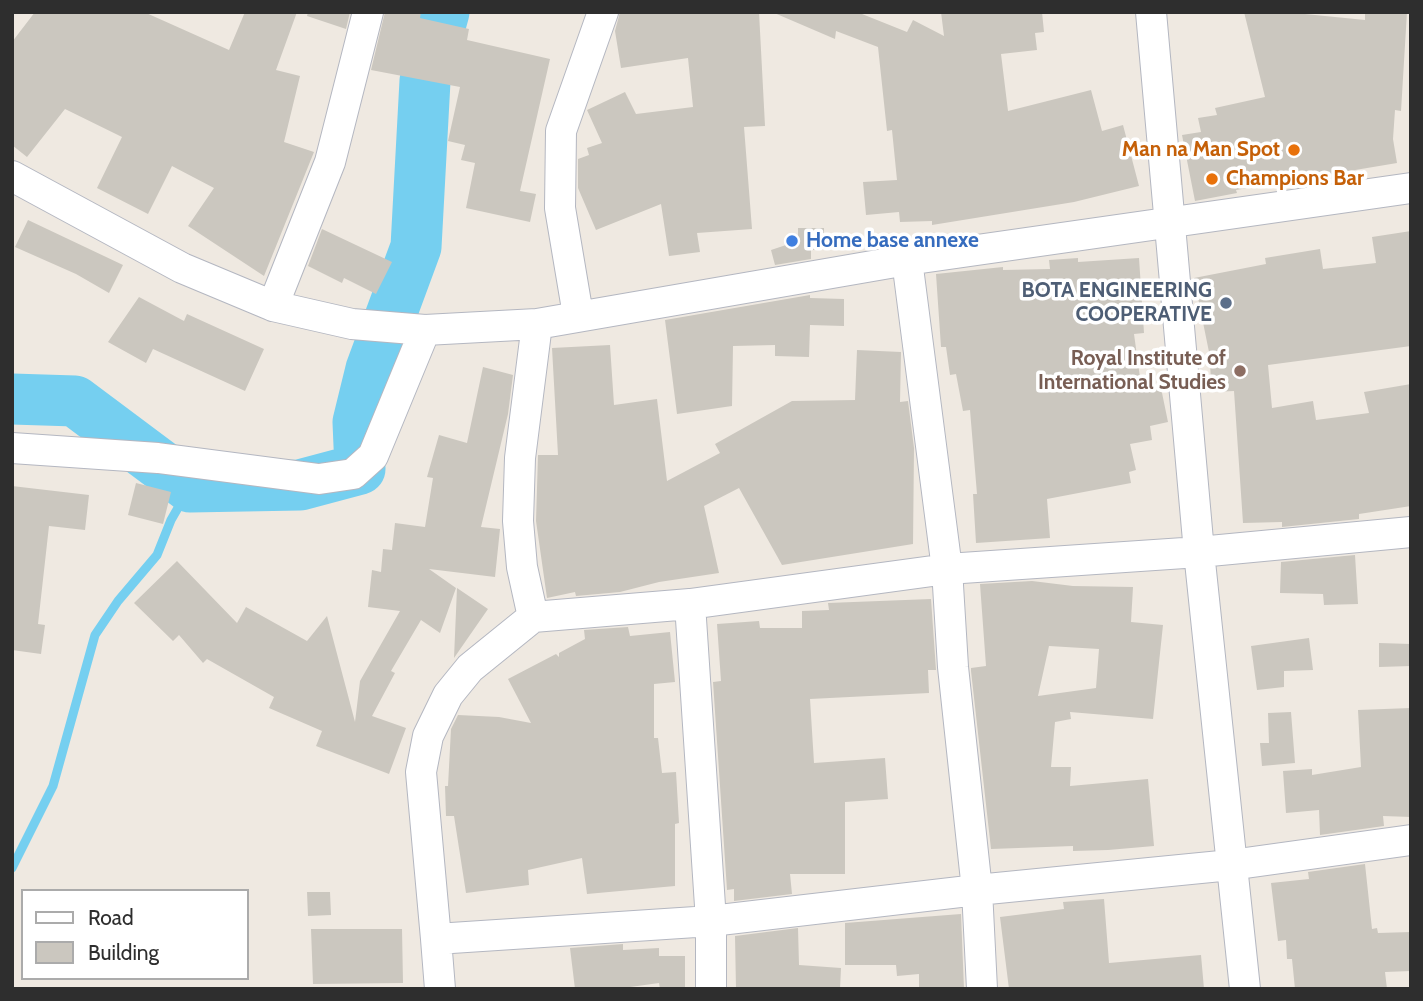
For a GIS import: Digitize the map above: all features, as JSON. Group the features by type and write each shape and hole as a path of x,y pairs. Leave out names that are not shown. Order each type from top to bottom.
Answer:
{"street":[{"path":"273,306 330,162 368,12"},
{"path":"578,316 560,208 561,131 603,12"},
{"path":"1151,12 1199,552 1245,989"},
{"path":"12,176 182,268 273,306 352,324 425,330 537,324 907,260 1411,188"},
{"path":"907,260 947,569 953,667 977,890 982,989"},
{"path":"533,617 522,567 518,522 520,458 537,324"},
{"path":"12,448 158,458 319,479 353,474 373,456 425,330"},
{"path":"440,989 421,772 428,736 448,695 470,668 533,617 690,604 947,569 1199,552 1411,532"},
{"path":"690,604 711,921 712,989"},
{"path":"436,939 711,921 977,890 1231,865 1411,840"}],"building":[{"path":"35,12 144,12 229,50 245,12 297,12 276,70 300,76 284,142 314,152 264,276 188,226 214,188 172,166 148,214 97,188 122,137 65,109 27,157 12,145 12,42"},
{"path":"308,12 350,12 346,29 307,16"},
{"path":"385,12 421,12 420,18 469,29 467,40 550,59 520,191 536,194 530,222 466,208 475,163 461,160 465,145 448,141 460,87 371,70"},
{"path":"620,12 759,12 765,126 744,127 752,229 697,233 700,252 669,256 661,204 596,230 578,188 578,159 589,155 587,148 602,143 587,110 625,92 636,114 693,107 688,58 621,68 615,31"},
{"path":"772,12 857,12 907,32 913,20 944,36 941,12 1042,12 1044,32 1035,33 1037,50 1001,54 1008,111 1091,90 1102,131 1123,125 1139,186 1074,202 932,225 932,221 900,222 899,212 866,215 863,182 897,180 892,130 887,131 878,47 836,31 835,39"},
{"path":"1244,12 1285,12 1365,20 1365,12 1407,12 1401,111 1395,110 1393,139 1397,163 1236,190 1237,193 1195,201 1182,135 1201,132 1198,118 1217,115 1215,108 1265,97"},
{"path":"28,220 123,265 109,293 76,274 15,247"},
{"path":"798,228 824,228 824,250 811,250 811,259 775,265 771,250 798,241"},
{"path":"322,229 392,262 376,294 344,278 342,283 308,266"},
{"path":"1411,231 1411,346 1268,365 1272,408 1313,401 1316,420 1369,413 1364,392 1411,384 1411,506 1359,514 1359,519 1282,527 1282,522 1243,523 1234,391 1212,392 1209,352 1194,278 1266,264 1265,258 1320,249 1323,269 1376,263 1372,237"},
{"path":"1078,258 1078,262 1139,258 1144,333 1134,334 1142,392 1161,388 1168,422 1150,426 1152,440 1130,444 1136,470 1129,472 1131,483 1047,499 1050,538 976,543 973,494 977,494 970,410 963,411 956,374 950,375 946,347 941,347 936,274 1003,267 1003,270 1050,269 1049,260"},
{"path":"810,295 810,298 844,299 844,326 810,325 809,357 775,356 775,345 733,346 732,406 677,414 665,320"},
{"path":"139,297 184,321 187,314 264,349 245,391 153,349 146,363 108,342"},
{"path":"610,345 614,405 657,399 667,481 720,453 715,444 792,401 855,400 857,350 901,352 900,402 908,401 914,448 913,544 782,565 739,488 704,506 719,573 659,582 620,592 576,596 575,592 547,598 536,521 538,455 558,455 552,348"},
{"path":"483,367 513,375 508,414 481,527 500,529 495,577 429,569 456,588 440,633 421,620 391,671 395,673 372,716 406,728 389,774 316,746 322,731 269,708 274,697 207,659 203,663 179,635 173,641 134,603 177,561 237,623 246,607 307,641 327,616 355,722 360,681 400,611 368,607 372,570 381,572 383,549 392,550 395,523 425,527 433,478 427,477 439,435 467,443"},
{"path":"136,483 171,492 163,524 128,515"},
{"path":"12,486 89,495 85,530 49,526 38,624 45,625 41,654 12,650"},
{"path":"1355,555 1358,604 1324,605 1323,594 1280,593 1281,562"},
{"path":"1032,581 1073,586 1133,587 1131,622 1163,625 1153,719 1070,712 1071,719 1055,722 1051,767 1071,767 1070,786 1148,779 1154,846 1073,851 1073,846 991,849 971,671 971,668 986,666 980,584","holes":["1049,646 1099,649 1096,688 1038,696"]},
{"path":"457,588 488,609 454,658"},
{"path":"931,599 936,670 928,670 929,693 810,699 814,763 885,758 888,799 845,802 845,874 790,874 792,894 734,901 734,889 727,890 713,682 721,681 717,624 759,621 760,628 802,628 802,611 829,610 828,603"},
{"path":"628,627 630,636 670,632 675,682 654,684 654,738 658,738 662,773 676,772 679,823 675,824 675,886 587,894 582,858 528,870 529,885 466,893 454,816 446,816 445,786 448,786 451,729 458,715 499,717 531,723 508,679 556,654 559,657 559,653 585,639 584,630"},
{"path":"1309,638 1313,670 1284,671 1284,687 1257,690 1251,646"},
{"path":"1379,643 1411,644 1411,666 1379,667"},
{"path":"1411,708 1411,817 1383,816 1384,826 1320,835 1319,810 1286,813 1283,771 1312,769 1312,775 1361,767 1358,710"},
{"path":"1291,712 1295,763 1262,766 1260,743 1269,743 1268,713"},
{"path":"1365,864 1372,929 1377,928 1378,933 1411,932 1411,971 1385,972 1387,989 1295,989 1292,959 1287,959 1286,940 1278,941 1271,883 1309,879 1308,872"},
{"path":"307,892 330,892 331,915 308,916"},
{"path":"1104,899 1109,963 1201,955 1204,989 1009,989 1000,917 1064,909 1063,902"},
{"path":"961,914 964,989 919,989 919,974 897,976 896,965 845,965 845,923"},
{"path":"798,928 799,965 841,968 840,989 736,989 735,936"},
{"path":"311,929 402,929 403,983 313,984"},
{"path":"623,944 623,950 659,948 659,956 685,956 685,989 660,989 659,983 616,989 575,989 570,948"}],"waterway":[{"path":"12,399 75,401 190,487 300,485 360,469 358,422 371,369 416,247 425,81 444,12"},
{"path":"12,868 53,786 95,635 118,601 157,555 171,520 190,487"}],"place":[{"name":"Man na Man Spot","path":"1294,150"},
{"name":"Champions Bar","path":"1212,179"},
{"name":"Home base annexe","path":"792,241"},
{"name":"BOTA ENGINEERING COOPERATIVE","path":"1226,303"},
{"name":"Royal Institute of International Studies","path":"1240,371"}]}
